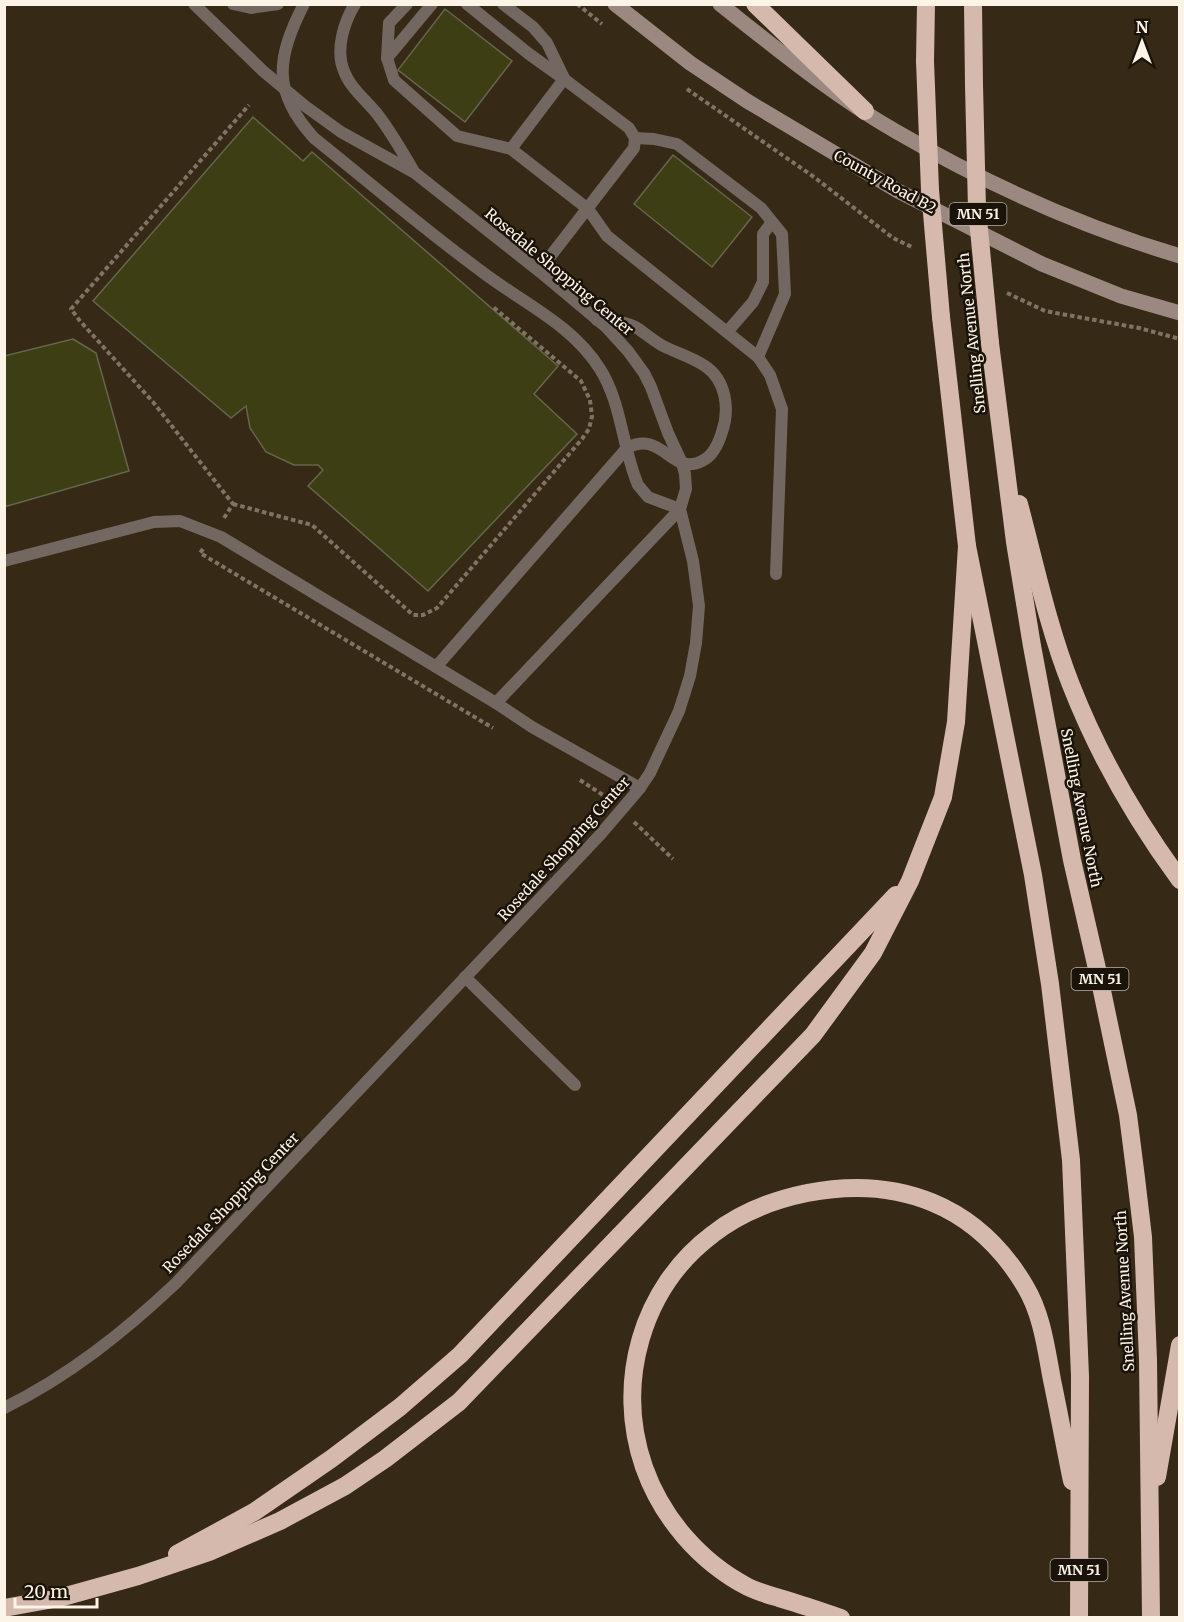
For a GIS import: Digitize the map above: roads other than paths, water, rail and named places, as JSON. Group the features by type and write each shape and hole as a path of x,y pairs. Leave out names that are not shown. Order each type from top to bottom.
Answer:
{"highway":[{"path":"755,4 865,111"},
{"path":"914,4 925,52"},
{"name":"Snelling Avenue North","path":"926,4 925,52 930,190 941,317 967,546 1034,875 1050,984 1072,1171 1080,1376 1079,1617"},
{"name":"Snelling Avenue North","path":"973,4 977,209 990,343 1015,542 1072,860 1128,1115 1135,1167 1144,1259 1148,1360 1151,1617"},
{"path":"973,38 979,4"},
{"path":"1003,440 1055,639 1070,683 1090,730 1149,838 1179,880"},
{"path":"4,1608 59,1598 138,1576 209,1552 290,1516 345,1486 385,1459 459,1402 813,1035 873,953 910,881 943,797 956,722 967,546"},
{"path":"138,1576 254,1512 400,1407 460,1355 910,881"},
{"path":"841,1617 750,1588 721,1571 695,1548 670,1520 650,1485 637,1446 631,1395 635,1358 647,1320 665,1286 688,1257 713,1234 745,1213 780,1199 822,1190 855,1187 891,1189 925,1199 955,1213 983,1233 1007,1259 1027,1289 1043,1330 1079,1522"},
{"path":"1149,1523 1179,1345"}],"street":[{"name":"County Road B2","path":"615,4 690,63 738,95 898,191 1042,264 1121,296 1179,313"},
{"path":"720,4 799,67 896,131 984,179 1099,228 1179,256"}],"lane":[{"name":"Rosedale Shopping Center","path":"4,1408 88,1358 153,1305 247,1210 599,836 640,788 658,759 679,711 690,676 696,643 699,615 698,594 693,561 680,509 686,489 682,463 644,373 628,351 597,320 539,271 416,173 341,132 283,88 262,71 194,4"},
{"path":"233,4 244,8 260,8 278,4"},
{"path":"304,4 291,31 284,55 283,88 293,113 314,138 480,270 546,316 585,349 600,369 611,393 635,477 642,491 656,501 680,509 496,703"},
{"path":"356,4 350,13 343,35 341,49 343,70 382,120 416,173"},
{"path":"407,4 389,23 387,58 394,80 458,136 511,149 588,208 607,236 758,357 770,375 782,409 776,574"},
{"path":"387,58 432,4"},
{"path":"468,4 529,54 629,128 635,138 634,148 539,271"},
{"path":"503,4 533,27 547,43 564,79"},
{"path":"511,149 564,79"},
{"path":"635,138 677,144 761,208 782,234 785,294 758,357"},
{"path":"727,332 753,302 763,282 763,234 772,222"},
{"path":"436,667 627,448 634,444 648,442 682,463 692,464 704,461 719,442 725,420 724,393 718,380 704,365 657,343 633,326 597,320"},
{"path":"4,561 154,522 180,521 221,537 568,749 640,788"},
{"path":"465,977 575,1085"}]}
